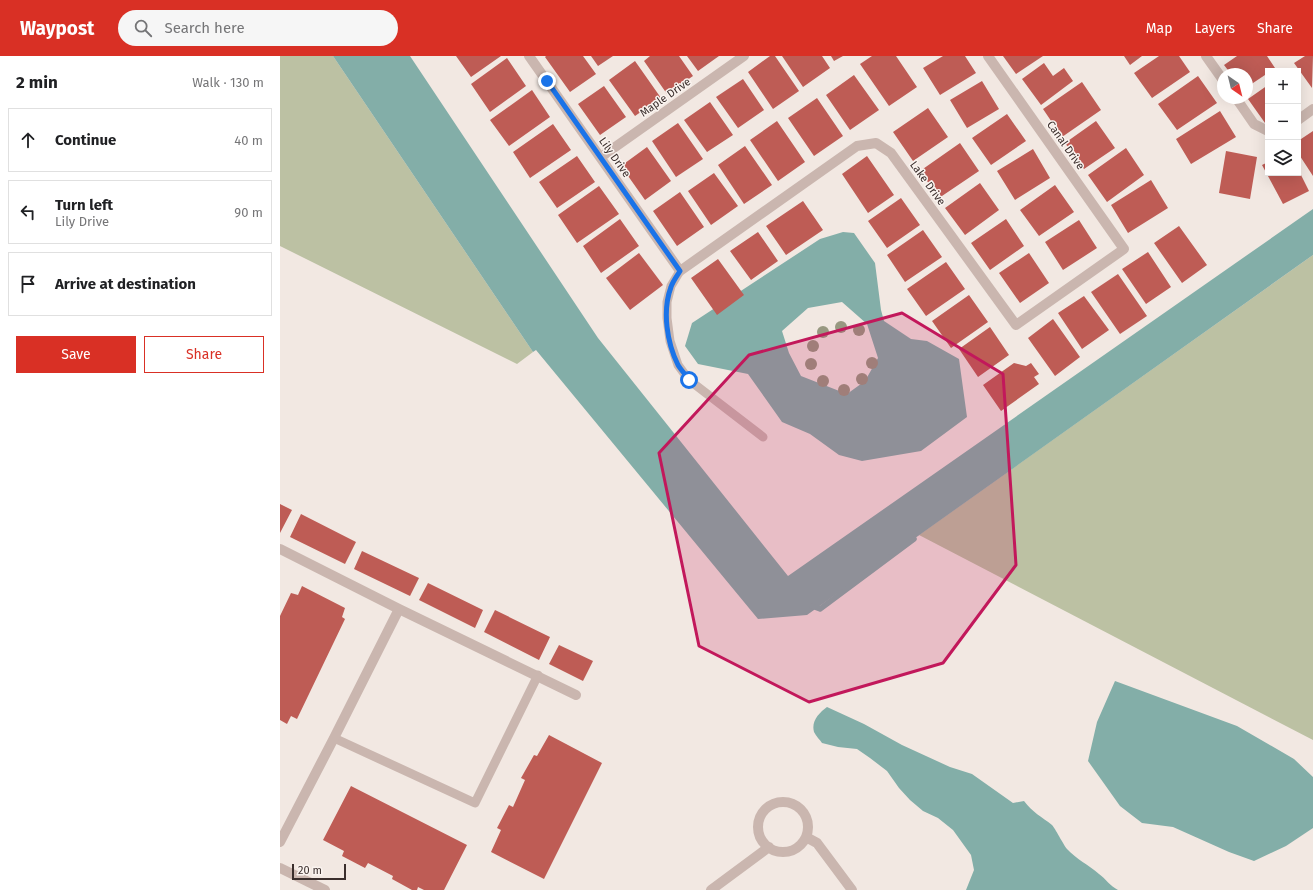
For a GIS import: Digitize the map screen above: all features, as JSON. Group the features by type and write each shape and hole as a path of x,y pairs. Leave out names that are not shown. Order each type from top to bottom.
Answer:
{"street":[{"name":"Lily Drive","path":"529,56 680,271"},
{"name":"Maple Drive","path":"601,157 744,56"},
{"name":"Canal Drive","path":"988,56 1124,249"},
{"path":"1206,56 1217,72"},
{"path":"1240,104 1254,124 1265,130"},
{"path":"1301,118 1313,109"},
{"name":"Lake Drive","path":"680,271 857,146 876,143 891,153 1016,325 1124,249"},
{"path":"280,549 576,695"},
{"path":"280,842 399,609"},
{"path":"789,802 797,806 803,812 807,820 808,828 806,837 797,848 790,851 775,851 769,848 761,838 758,825 760,817 772,804 789,802"},
{"path":"806,837 817,843 852,890"},
{"path":"711,890 769,848"},
{"path":"280,868 325,890"}],"lane":[{"path":"680,271 671,286 667,302 670,342 678,365 689,380 763,437"},
{"path":"334,738 475,803 538,676"}],"highlighted area":[{"path":"902,313 1003,374 1016,565 943,663 809,702 699,646 659,453 749,355"}],"green space":[{"path":"280,56 333,56 533,352 517,364 280,246"},
{"path":"1313,255 1313,740 919,535"}],"water":[{"path":"333,56 410,56 598,338 788,576 1313,209 1313,255 807,615 758,619 536,350 533,352"},
{"path":"843,232 854,233 875,263 881,310 884,321 911,339 927,341 959,359 967,417 921,451 862,461 839,455 810,434 782,422 748,374 698,364 685,346 692,323 820,239","holes":["842,302 867,324 878,358 865,381 847,394 801,376 789,353 782,331 808,308"]},
{"path":"1115,681 1237,726 1294,759 1313,777 1313,828 1286,846 1254,861 1229,852 1173,827 1142,823 1120,806 1088,761 1097,722"},
{"path":"827,707 864,724 902,745 950,767 972,774 1013,803 1024,801 1052,825 1065,847 1071,853 1118,890 966,890 974,870 971,855 953,830 938,818 923,811 899,788 887,771 857,749 838,747 822,743 814,732 813,728 819,715"}],"building":[{"path":"456,56 501,56 471,77"},
{"path":"583,56 596,74 570,92 545,57"},
{"path":"591,56 613,56 598,66"},
{"path":"650,56 679,56 693,76 667,94 644,61"},
{"path":"687,56 719,56 698,71"},
{"path":"770,56 775,56 799,91 773,109 748,72"},
{"path":"782,56 822,56 830,68 803,87"},
{"path":"831,56 843,56 834,61"},
{"path":"872,56 896,56 917,87 889,106 860,64"},
{"path":"943,56 965,56 976,73 940,95 923,68"},
{"path":"1003,56 1043,56 1016,74"},
{"path":"1124,56 1142,56 1130,65"},
{"path":"1159,56 1179,56 1190,72 1152,98 1134,73"},
{"path":"1237,56 1267,56 1275,68 1265,68 1265,75 1253,83 1253,68 1226,68 1224,65"},
{"path":"1305,56 1313,56 1312,88 1301,73 1301,68 1298,68 1294,63"},
{"path":"507,58 526,86 490,112 471,84"},
{"path":"635,61 661,98 635,116 609,80"},
{"path":"1044,63 1053,76 1064,68 1073,81 1041,105 1022,79"},
{"path":"854,75 879,110 850,130 826,95"},
{"path":"1198,76 1217,103 1177,130 1158,104"},
{"path":"743,79 764,110 738,128 716,97"},
{"path":"982,81 999,109 967,128 950,100"},
{"path":"1082,82 1101,110 1062,137 1043,109"},
{"path":"604,86 626,117 600,135 578,104"},
{"path":"1265,87 1265,123 1252,104 1253,104 1253,96"},
{"path":"532,90 550,117 509,146 490,120"},
{"path":"817,98 843,136 814,156 788,118"},
{"path":"710,102 733,135 707,152 684,120"},
{"path":"928,108 948,137 913,161 893,132"},
{"path":"1220,111 1236,137 1191,164 1176,139"},
{"path":"1007,114 1026,141 991,165 972,138"},
{"path":"777,121 805,162 778,181 750,140"},
{"path":"1096,121 1115,148 1084,169 1065,143"},
{"path":"678,123 703,159 676,177 652,141"},
{"path":"553,124 571,150 530,178 513,152"},
{"path":"1313,131 1313,176 1301,158 1301,139"},
{"path":"960,143 979,171 939,198 920,171"},
{"path":"745,146 772,185 744,204 718,165"},
{"path":"647,147 671,181 645,200 621,166"},
{"path":"1126,148 1144,175 1107,202 1088,175"},
{"path":"1033,149 1050,178 1015,200 997,171"},
{"path":"1226,151 1257,157 1250,199 1219,193"},
{"path":"577,156 595,182 557,208 539,182"},
{"path":"867,156 894,195 868,213 842,174"},
{"path":"1265,164 1265,171 1262,165"},
{"path":"714,173 738,206 711,225 688,191"},
{"path":"1301,175 1309,191 1283,204 1268,176"},
{"path":"1151,180 1168,208 1128,233 1111,205"},
{"path":"980,183 999,210 965,235 945,208"},
{"path":"1055,185 1074,212 1039,236 1020,210"},
{"path":"599,186 619,214 577,243 558,215"},
{"path":"680,192 704,227 677,246 653,211"},
{"path":"901,198 920,225 887,248 868,221"},
{"path":"803,201 823,230 786,255 766,226"},
{"path":"620,219 639,246 601,273 583,246"},
{"path":"1006,219 1024,246 990,270 971,243"},
{"path":"1079,220 1097,248 1063,270 1045,242"},
{"path":"1179,226 1207,265 1182,283 1154,243"},
{"path":"923,230 942,257 905,282 887,255"},
{"path":"758,232 778,261 751,280 730,251"},
{"path":"1148,252 1171,287 1146,304 1122,269"},
{"path":"639,253 663,285 630,310 606,278"},
{"path":"1029,253 1049,283 1020,303 999,273"},
{"path":"718,259 744,295 717,315 691,278"},
{"path":"946,262 965,289 926,316 907,289"},
{"path":"1118,274 1147,316 1120,334 1091,292"},
{"path":"969,295 988,322 951,348 932,321"},
{"path":"1084,296 1109,330 1082,349 1058,313"},
{"path":"1053,319 1080,357 1055,376 1028,338"},
{"path":"990,327 1009,355 978,377 959,349"},
{"path":"1014,363 1026,366 1031,363 1039,374 1034,377 1039,384 1001,411 983,385"},
{"path":"280,504 292,510 280,533"},
{"path":"301,514 356,542 345,564 290,537"},
{"path":"362,551 419,578 410,596 354,569"},
{"path":"428,583 483,610 475,628 419,600"},
{"path":"302,586 345,608 342,617 345,619 297,719 291,716 287,724 280,720 280,616 291,593 298,595"},
{"path":"495,610 550,637 539,660 484,632"},
{"path":"559,645 593,661 583,681 549,664"},
{"path":"549,735 602,763 544,879 491,852 501,830 497,828 509,805 513,807 525,780 521,778 534,755 537,756"},
{"path":"351,786 467,845 444,890 424,890 418,887 417,890 412,890 392,879 393,876 368,863 365,868 342,856 344,851 323,840"}],"waterway":[{"path":"812,606 820,609 914,539"}],"route":[{"path":"547,81 680,271 671,286 667,302 667,318 670,342 678,365 689,380"}]}
